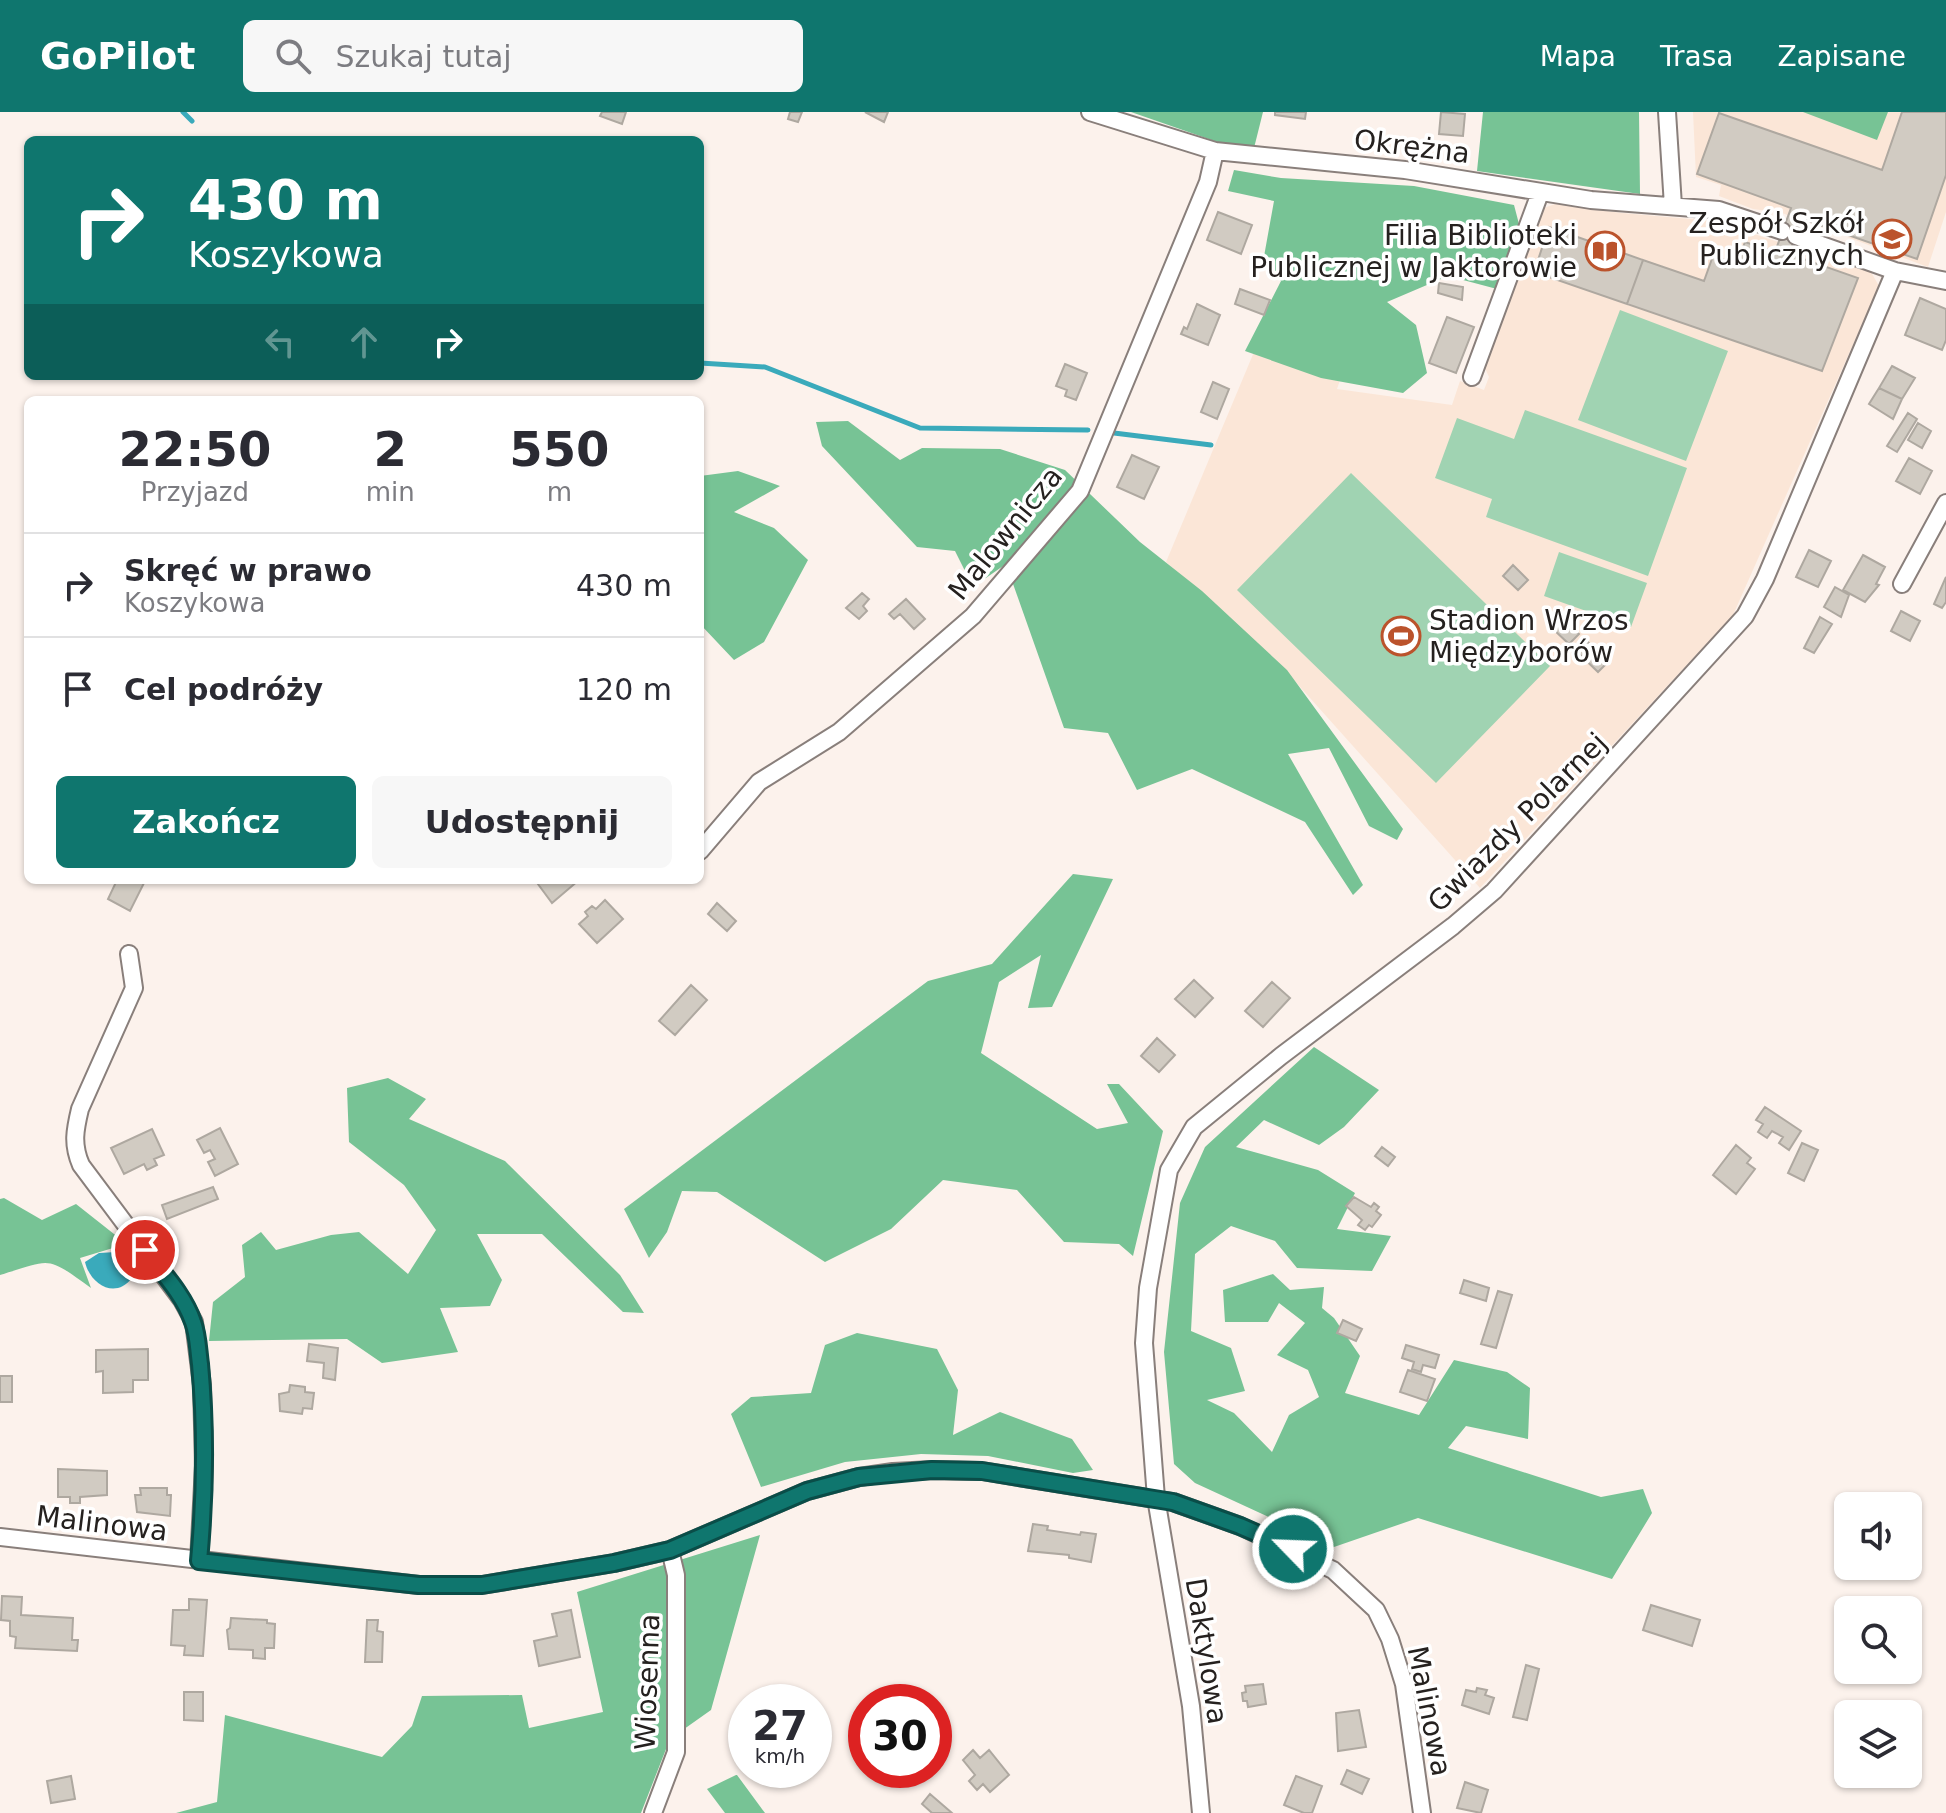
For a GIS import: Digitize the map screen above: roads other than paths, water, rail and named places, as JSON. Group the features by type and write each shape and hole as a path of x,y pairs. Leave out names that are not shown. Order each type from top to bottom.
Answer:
{"street":[{"path":"1667,112 1673,206"},
{"name":"Okrężna","path":"1096,113 1215,151 1405,170 1591,200 1719,210 1895,271 1946,281"},
{"name":"Malownicza","path":"704,846 754,786 839,732 973,616 1080,491 1208,182 1215,151"},
{"path":"1472,377 1540,193"},
{"name":"Gwiazdy Polarnej","path":"1156,1498 1144,1343 1148,1288 1169,1170 1194,1127 1494,891 1745,616 1765,579 1895,271"},
{"path":"1902,584 1946,503"},
{"path":"129,954 134,988 80,1109 75,1150 81,1165 182,1300 194,1322 202,1385 199,1561"},
{"name":"Malinowa","path":"0,1537 419,1585 482,1585 614,1563 670,1550 807,1491 859,1477 893,1472 982,1471 1156,1498 1240,1526 1293,1549 1333,1570 1376,1610 1390,1639 1404,1684 1422,1813"},
{"name":"Daktylowa","path":"1156,1498 1191,1706 1201,1813"},
{"name":"Wiosenna","path":"653,1813 676,1752 676,1575 670,1550"}],"water":[{"path":"116,1252 129,1266 132,1278 125,1285 111,1288 92,1277 85,1262 99,1253"}],"waterway":[{"path":"183,112 192,121"},
{"path":"704,363 765,367 920,428 1088,430"},
{"path":"1114,433 1211,445"}],"place":[{"name":"Zespół Szkół Publicznych","path":"1892,239"},
{"name":"Filia Biblioteki Publicznej w Jaktorowie","path":"1605,251"},
{"name":"Stadion Wrzos Międzyborów","path":"1401,636"}]}
